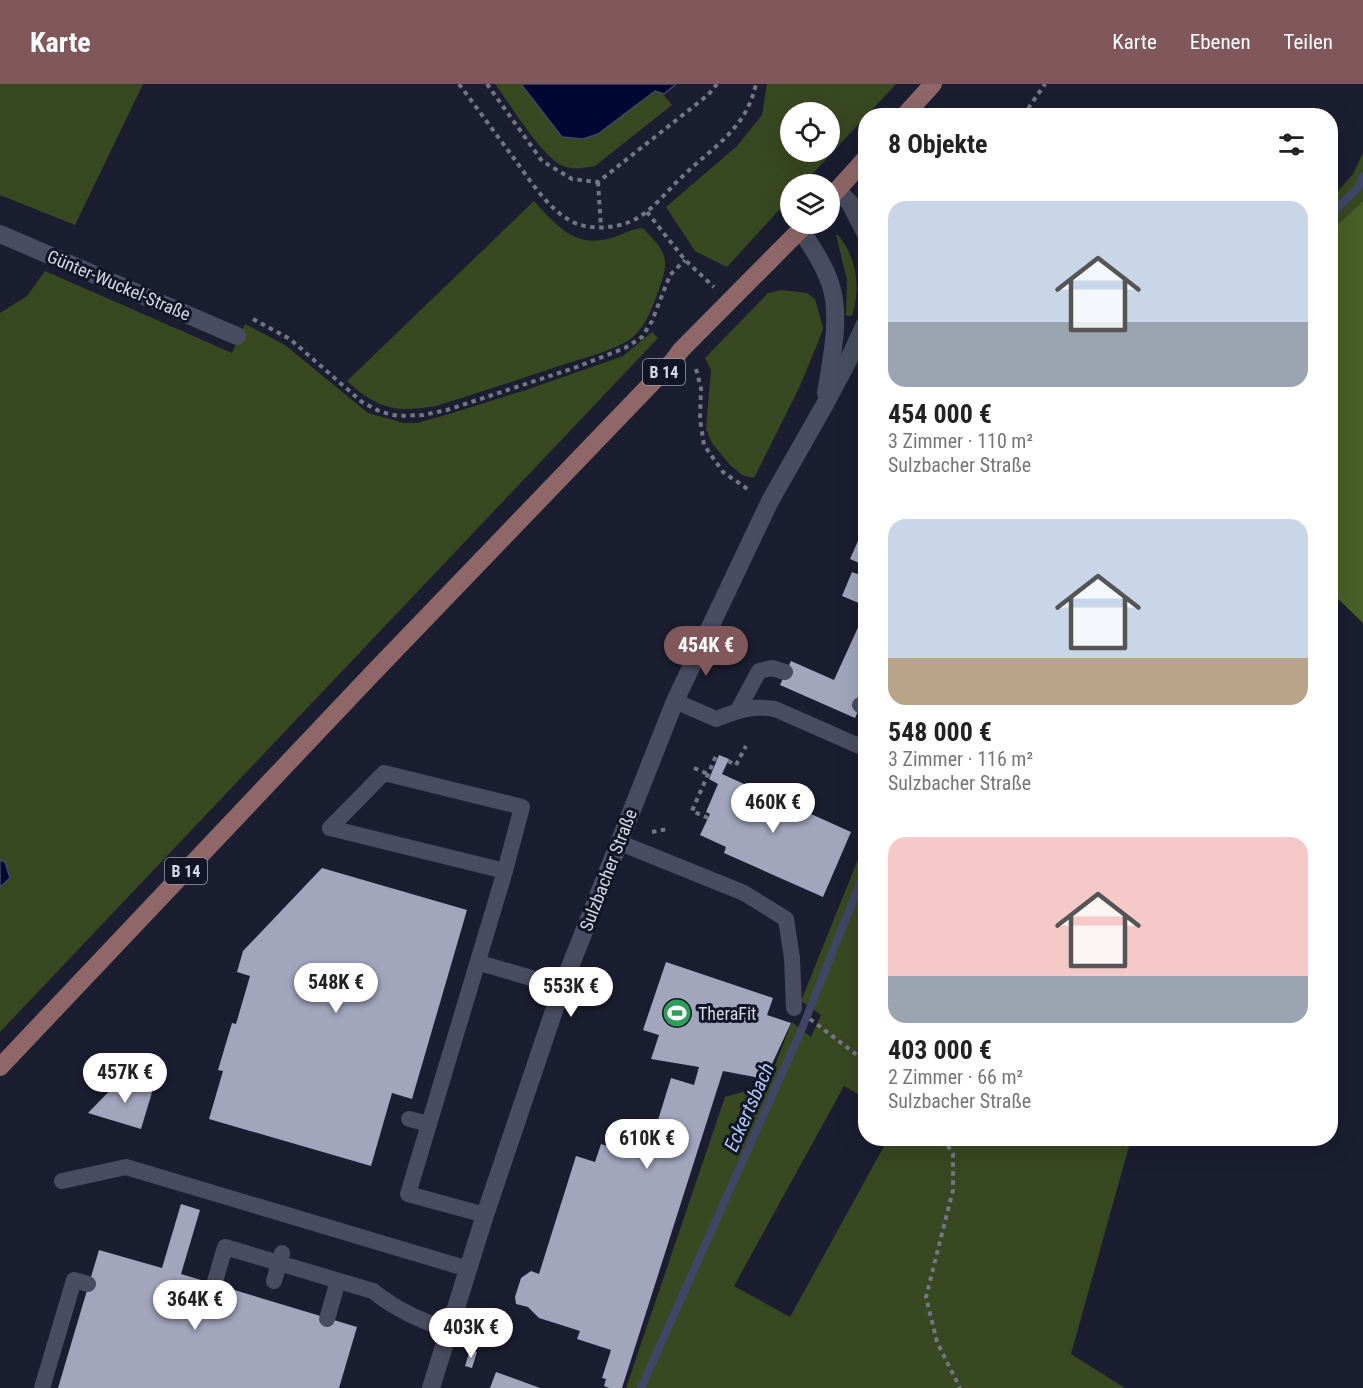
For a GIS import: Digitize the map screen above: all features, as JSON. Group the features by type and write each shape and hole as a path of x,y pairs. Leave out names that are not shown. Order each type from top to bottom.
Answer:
{"main road":[{"path":"911,108 933,84"},
{"path":"840,186 858,167"},
{"name":"B 14","path":"0,1067 372,674 795,234"}],"street":[{"path":"840,197 850,202 858,218"},
{"name":"Günter-Wuckel-Straße","path":"0,234 237,336"},
{"path":"807,234 831,286 835,306 832,351 824,406"},
{"name":"Sulzbacher Straße","path":"431,1388 485,1215 562,987 675,701 770,501 824,406 858,339"}],"lane":[{"path":"738,710 759,670 772,668 786,672"},
{"path":"675,701 716,719 738,710 760,706 775,709 858,745"},
{"path":"485,1215 408,1194 505,871 522,807 384,773 330,828 505,871"},
{"path":"618,842 744,893 786,919 792,958 794,1008"},
{"path":"480,963 562,987"},
{"path":"409,1119 429,1124"},
{"path":"62,1181 126,1167 468,1269"},
{"path":"214,1285 213,1261 225,1247 281,1257 338,1281 373,1291 411,1317 449,1330"},
{"path":"274,1281 281,1257"},
{"path":"42,1388 74,1280 88,1284"},
{"path":"333,1313 338,1281"}],"path":[{"path":"459,84 552,206 572,222 601,227 628,223 647,213 684,174 722,143 739,123 756,84"},
{"path":"487,84 543,161 572,179 598,182 708,95 717,84"},
{"path":"1028,108 1045,84"},
{"path":"598,182 601,227"},
{"path":"647,213 685,260 730,302"},
{"path":"237,336 245,315 290,339 362,402 381,412 398,416 423,415 447,410 574,368 625,348 642,337 652,321 670,275 685,260"},
{"path":"696,369 702,388 700,420 704,445 723,472 749,490"},
{"path":"728,761 736,765 746,746"},
{"path":"708,818 692,811 716,756 718,757"},
{"path":"694,768 708,774"},
{"path":"820,1026 858,1056"},
{"path":"948,1146 953,1154 952,1190 926,1297 937,1342 960,1388"}],"green space":[{"path":"0,84 143,84 75,225 0,195"},
{"path":"495,84 521,84 562,137 583,139 598,133 655,91 661,92 672,105 595,166 571,168 563,166 545,152"},
{"path":"767,84 896,84 874,108 858,108 858,125 840,144 840,102 780,102 780,162 823,162 812,174 780,174 780,209 727,267 695,251 666,207 737,146 762,115"},
{"path":"1363,153 1363,201 1338,225 1338,191 1353,174"},
{"path":"534,201 567,233 577,237 598,241 643,228 658,244 664,257 664,272 649,315 634,336 600,353 436,406 409,409 388,407 368,398 347,381"},
{"path":"1363,201 1363,623 1338,599 1338,224"},
{"path":"836,235 849,253 855,273 857,284 852,316 846,315 847,280"},
{"path":"45,271 232,353 245,324 285,345 368,413 404,423 417,423 449,414 623,356 652,332 658,338 0,1032 0,887 10,877 5,862 0,860 0,313 27,296"},
{"path":"782,290 807,293 815,299 823,328 799,388 754,478 742,475 730,465 712,443 706,429 711,370 705,358 768,293"},
{"path":"858,859 858,1094 844,1086 734,1286 790,1317 884,1146 1129,1146 1071,1354 1125,1388 626,1388 725,1097 767,1085 792,1022 811,1037 821,1015 801,1001"}],"water":[{"path":"521,84 676,84 664,94 655,91 598,134 583,139 562,137"},
{"path":"0,860 5,862 10,878 0,887"}],"building":[{"path":"858,541 858,562 850,559"},
{"path":"852,572 858,574 858,603 842,596"},
{"path":"858,628 858,711 855,718 780,685 791,661 834,680"},
{"path":"719,755 729,759 722,774 851,832 823,897 724,853 726,847 700,835 710,814 706,812 718,784 709,779"},
{"path":"322,868 467,910 412,1099 392,1093 371,1166 209,1119 223,1071 218,1070 232,1023 236,1024 250,976 237,972 243,951"},
{"path":"666,962 773,998 767,1015 791,1023 765,1079 723,1071 622,1388 609,1388 604,1386 606,1379 602,1378 611,1350 577,1339 580,1331 539,1318 528,1307 516,1304 515,1297 521,1278 531,1271 539,1274 576,1156 595,1162 601,1144 646,1159 671,1078 694,1085 699,1067 651,1059 659,1035 643,1030"},
{"path":"121,1079 153,1089 141,1129 88,1113"},
{"path":"181,1204 200,1210 181,1274 357,1327 339,1388 58,1388 99,1250 162,1268"},
{"path":"470,1350 477,1352 472,1368 465,1366"},
{"path":"496,1372 540,1388 490,1388"}],"waterway":[{"name":"Eckertsbach","path":"1338,207 1358,188 1363,177"},
{"name":"Eckertsbach","path":"641,1388 801,1031 858,888"}],"place":[{"name":"TheraFit","path":"677,1013"}]}
